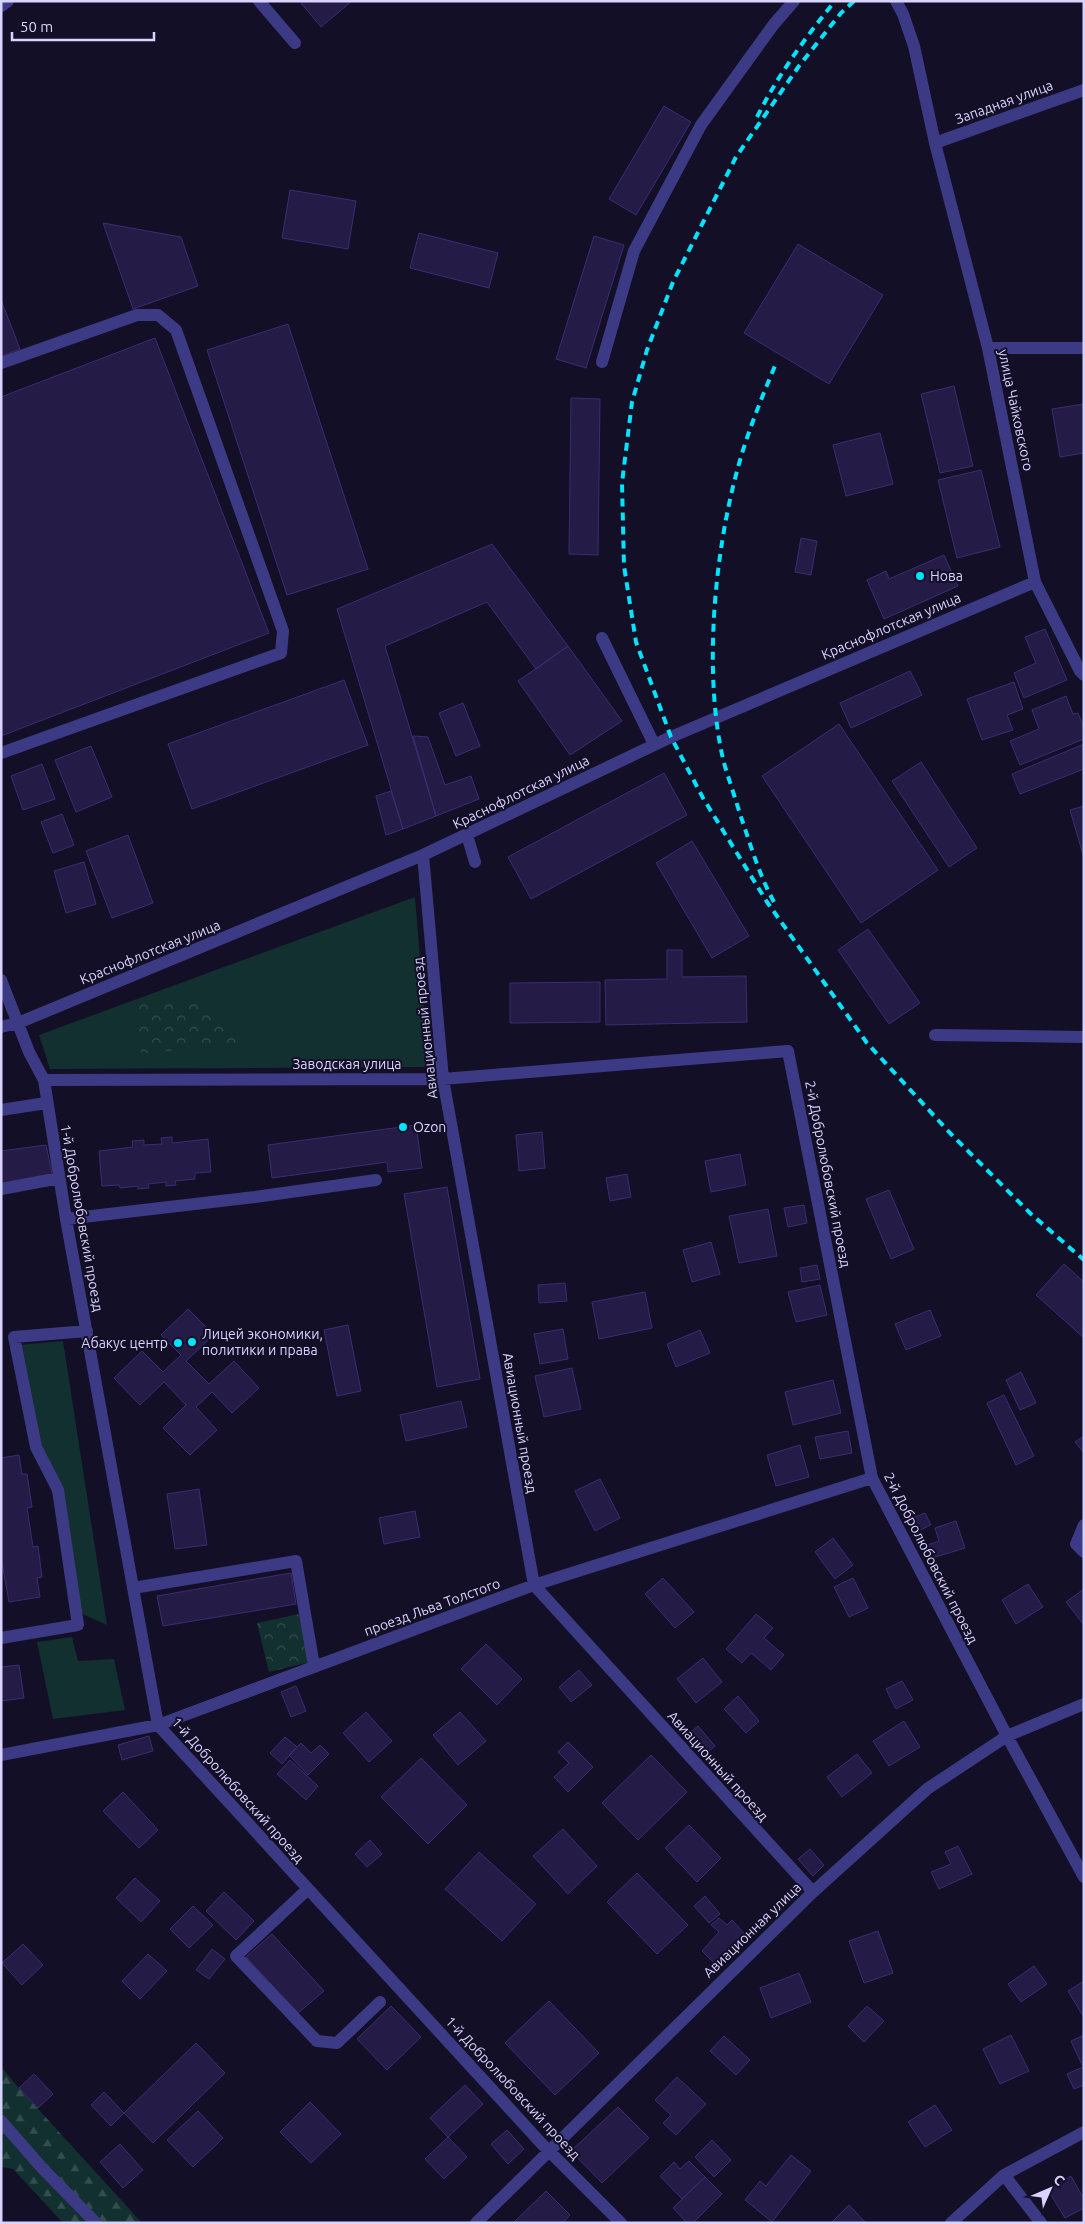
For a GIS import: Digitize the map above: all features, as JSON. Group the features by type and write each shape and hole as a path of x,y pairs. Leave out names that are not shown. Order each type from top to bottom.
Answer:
{"street":[{"path":"1,6 8,1"},
{"path":"259,1 295,43"},
{"path":"602,362 634,251 696,134 774,24 794,1"},
{"name":"улица Чайковского","path":"896,1 903,14 914,46 935,143 988,348 1035,582 1080,671 1084,675"},
{"name":"Западная улица","path":"935,143 1084,90"},
{"path":"1,363 137,315 158,315 176,330 284,631 281,653 1,753"},
{"path":"988,348 1084,348"},
{"name":"Краснофлотская улица","path":"18,1023 423,855 654,744 1035,582"},
{"path":"602,638 654,744"},
{"path":"467,834 475,862"},
{"name":"Авиационный проезд","path":"423,855 443,1079 534,1585 813,1892"},
{"path":"1,980 28,1052 44,1080"},
{"path":"1,1027 18,1023"},
{"path":"935,1035 1013,1033 1084,1037"},
{"name":"Заводская улица","path":"44,1080 443,1079 788,1051"},
{"name":"2-й Добролюбовский проезд","path":"788,1051 872,1478 1007,1736 1084,1878"},
{"name":"1-й Добролюбовский проезд","path":"44,1080 46,1103 66,1219 158,1724 548,2150 621,2223"},
{"path":"1,1110 46,1103"},
{"path":"1,1189 60,1178"},
{"path":"66,1219 255,1197 376,1180"},
{"path":"1,1638 78,1625 58,1490 36,1447 14,1337 87,1331"},
{"name":"проезд Льва Толстого","path":"1,1755 158,1724 534,1585 872,1478"},
{"path":"1084,1525 1076,1544 1084,1552"},
{"path":"133,1588 296,1561 314,1666"},
{"name":"Авиационная улица","path":"476,2223 548,2150 813,1892 927,1789 1007,1736 1084,1704"},
{"path":"308,1889 236,1956 317,2041 337,2043 380,2002"},
{"path":"1,2121 43,2169 96,2223"},
{"path":"951,2223 1004,2175 1084,2132"},
{"path":"1004,2175 1041,2223"}],"green space":[{"path":"415,897 429,1067 50,1069 39,1035"},
{"path":"209,997 212,1025 236,1023 238,1044 141,1054 136,1004"},
{"path":"63,1341 107,1625 78,1612 61,1488 39,1446 19,1345"},
{"path":"299,1614 310,1662 269,1672 257,1623"},
{"path":"72,1637 78,1661 114,1659 125,1710 53,1719 37,1642"},
{"path":"1,2067 142,2223 63,2223 13,2169 1,2167"}],"building":[{"path":"303,1 352,1 321,27 301,3"},
{"path":"664,106 691,122 636,215 609,199"},
{"path":"290,190 356,201 348,249 282,238"},
{"path":"103,223 181,237 198,286 133,309"},
{"path":"419,233 498,253 489,288 410,268"},
{"path":"594,236 624,245 586,368 556,359"},
{"path":"798,244 883,295 829,384 744,333"},
{"path":"1,300 20,349 1,356"},
{"path":"288,324 368,569 287,595 207,350"},
{"path":"155,338 269,633 1,736 1,397"},
{"path":"954,386 973,466 940,473 921,394"},
{"path":"571,398 600,399 598,555 569,554"},
{"path":"1084,404 1084,453 1060,457 1052,409"},
{"path":"880,433 893,484 846,496 833,445"},
{"path":"981,470 1000,547 957,558 938,480"},
{"path":"801,538 817,541 811,575 795,572"},
{"path":"492,544 568,646 536,669 487,602 385,646 436,816 403,829 337,609"},
{"path":"944,555 958,586 884,619 867,580 886,571 889,579"},
{"path":"1045,629 1067,680 1024,698 1014,673 1036,663 1025,637"},
{"path":"568,646 622,721 570,755 518,681"},
{"path":"910,671 922,695 851,728 840,703"},
{"path":"344,680 368,745 192,809 168,744"},
{"path":"1014,682 1023,709 1007,715 1013,730 982,740 967,699"},
{"path":"1066,696 1073,714 1078,713 1084,728 1084,739 1020,765 1010,741 1039,729 1032,710"},
{"path":"463,703 480,746 456,756 439,713"},
{"path":"839,724 938,870 861,923 762,776"},
{"path":"413,736 428,737 445,785 471,776 479,799 436,816"},
{"path":"1084,744 1084,769 1020,794 1012,774"},
{"path":"91,746 112,797 76,812 55,760"},
{"path":"921,762 977,848 949,867 892,781"},
{"path":"42,764 55,799 23,810 11,776"},
{"path":"664,773 687,815 531,899 508,857"},
{"path":"391,791 403,829 386,835 376,796"},
{"path":"1084,806 1084,858 1070,810"},
{"path":"62,814 74,845 53,853 41,822"},
{"path":"128,835 153,903 112,918 86,851"},
{"path":"692,841 749,936 712,958 656,863"},
{"path":"84,862 96,904 66,913 54,871"},
{"path":"868,929 920,1003 889,1024 838,950"},
{"path":"667,950 682,950 682,977 746,976 747,1022 606,1025 605,980 667,979"},
{"path":"600,982 600,1022 510,1023 510,983"},
{"path":"416,1125 422,1168 388,1172 387,1162 272,1178 268,1145"},
{"path":"542,1132 545,1168 519,1171 516,1135"},
{"path":"172,1137 172,1143 208,1139 211,1172 195,1173 195,1179 175,1181 176,1185 166,1186 166,1182 148,1184 149,1188 138,1189 138,1186 120,1188 119,1185 102,1186 99,1151 133,1147 132,1141 144,1140 144,1145 162,1144 161,1138"},
{"path":"46,1145 53,1178 1,1185 1,1151"},
{"path":"740,1154 746,1185 711,1192 705,1161"},
{"path":"627,1174 631,1197 610,1201 606,1178"},
{"path":"447,1187 480,1379 437,1387 404,1194"},
{"path":"889,1190 914,1249 891,1259 866,1199"},
{"path":"804,1205 807,1223 788,1227 784,1208"},
{"path":"768,1209 777,1256 739,1263 729,1216"},
{"path":"711,1242 720,1274 692,1282 683,1250"},
{"path":"1064,1264 1084,1282 1084,1338 1036,1295"},
{"path":"817,1265 820,1279 802,1282 800,1268"},
{"path":"565,1283 567,1301 539,1303 538,1285"},
{"path":"820,1285 827,1315 796,1322 788,1292"},
{"path":"645,1292 652,1328 599,1339 592,1302"},
{"path":"188,1309 214,1335 186,1361 209,1384 234,1361 259,1388 232,1413 212,1392 196,1407 217,1430 190,1455 163,1428 186,1405 164,1382 140,1405 114,1378 142,1351 163,1372 181,1355 161,1335"},
{"path":"930,1310 941,1336 906,1350 895,1324"},
{"path":"348,1325 361,1391 337,1396 324,1330"},
{"path":"563,1329 568,1359 540,1364 534,1334"},
{"path":"700,1330 710,1353 676,1367 667,1344"},
{"path":"572,1368 581,1409 544,1417 535,1376"},
{"path":"1021,1372 1036,1403 1020,1410 1006,1380"},
{"path":"833,1380 841,1413 793,1425 785,1392"},
{"path":"1004,1395 1034,1456 1016,1465 987,1403"},
{"path":"461,1401 467,1427 406,1441 400,1415"},
{"path":"848,1431 852,1453 820,1459 815,1437"},
{"path":"1084,1436 1084,1453 1075,1442"},
{"path":"800,1445 809,1477 776,1486 767,1455"},
{"path":"19,1455 22,1474 27,1474 32,1507 27,1508 33,1547 38,1546 42,1577 37,1578 40,1597 9,1602 1,1557 1,1458"},
{"path":"600,1479 620,1518 595,1531 575,1491"},
{"path":"199,1489 207,1545 175,1549 167,1494"},
{"path":"415,1511 420,1537 384,1544 379,1518"},
{"path":"925,1513 931,1525 916,1532 910,1519"},
{"path":"956,1521 965,1548 929,1559 924,1546 939,1541 935,1528"},
{"path":"833,1538 853,1565 835,1579 815,1552"},
{"path":"291,1573 296,1604 163,1626 157,1596"},
{"path":"663,1578 694,1612 675,1628 645,1594"},
{"path":"853,1578 868,1608 849,1617 834,1587"},
{"path":"1028,1584 1043,1607 1016,1624 1002,1600"},
{"path":"1084,1589 1084,1625 1066,1602"},
{"path":"756,1614 773,1628 764,1638 784,1655 771,1670 751,1653 742,1663 726,1649"},
{"path":"486,1644 522,1679 497,1705 461,1669"},
{"path":"703,1658 722,1682 696,1703 677,1679"},
{"path":"19,1665 24,1698 1,1701 1,1667"},
{"path":"579,1670 592,1685 571,1702 559,1687"},
{"path":"902,1681 913,1700 896,1709 886,1689"},
{"path":"296,1686 306,1711 291,1717 281,1692"},
{"path":"738,1696 759,1721 746,1733 724,1709"},
{"path":"366,1712 392,1741 369,1762 343,1733"},
{"path":"460,1712 486,1741 458,1765 433,1735"},
{"path":"904,1721 920,1747 889,1766 873,1741"},
{"path":"698,1726 715,1746 703,1756 686,1736"},
{"path":"149,1736 153,1751 122,1760 118,1745"},
{"path":"285,1737 297,1747 282,1764 270,1753"},
{"path":"568,1742 593,1767 568,1792 554,1777 569,1763 558,1752"},
{"path":"301,1743 311,1753 320,1745 329,1754 308,1775 289,1755"},
{"path":"857,1754 872,1773 842,1797 827,1777"},
{"path":"651,1755 687,1792 638,1840 602,1803"},
{"path":"421,1758 467,1805 428,1844 381,1797"},
{"path":"290,1760 318,1786 306,1800 277,1774"},
{"path":"123,1792 158,1830 139,1848 103,1811"},
{"path":"689,1825 721,1858 697,1882 665,1848"},
{"path":"563,1829 597,1866 568,1894 533,1856"},
{"path":"370,1840 382,1854 367,1867 355,1854"},
{"path":"958,1846 972,1874 939,1889 931,1872 951,1864 945,1852"},
{"path":"810,1849 824,1865 813,1876 798,1859"},
{"path":"479,1852 536,1904 502,1941 445,1889"},
{"path":"637,1873 688,1925 657,1954 607,1902"},
{"path":"135,1878 160,1901 141,1922 116,1898"},
{"path":"224,1892 254,1921 236,1940 206,1911"},
{"path":"705,1896 720,1914 709,1923 694,1906"},
{"path":"193,1906 213,1925 189,1948 170,1929"},
{"path":"719,1918 727,1925 732,1920 744,1933 714,1963 702,1951 719,1932 711,1925"},
{"path":"878,1931 893,1973 864,1983 849,1941"},
{"path":"272,1934 324,1991 298,2013 246,1957"},
{"path":"23,1944 43,1965 22,1985 2,1963"},
{"path":"212,1949 225,1959 209,1979 196,1970"},
{"path":"148,1954 167,1971 140,1999 122,1981"},
{"path":"1034,1966 1047,1984 1021,2002 1008,1984"},
{"path":"799,1973 811,2002 771,2018 760,1988"},
{"path":"1084,1981 1084,2016 1083,2016 1068,1991"},
{"path":"549,2001 599,2053 555,2095 505,2043"},
{"path":"391,2006 421,2037 387,2070 357,2039"},
{"path":"867,2006 884,2021 864,2042 848,2026"},
{"path":"1011,2035 1029,2071 1000,2084 983,2049"},
{"path":"1084,2035 1084,2085 1074,2089 1067,2074 1083,2067 1071,2041"},
{"path":"724,2036 750,2060 736,2075 710,2051"},
{"path":"196,2043 225,2073 153,2143 124,2113"},
{"path":"34,2074 53,2094 38,2108 19,2088"},
{"path":"677,2077 706,2104 676,2135 663,2123 671,2115 655,2100"},
{"path":"465,2085 483,2104 448,2137 430,2118"},
{"path":"104,2092 124,2113 111,2126 91,2105"},
{"path":"310,2102 341,2134 311,2163 280,2132"},
{"path":"935,2105 952,2130 925,2147 908,2122"},
{"path":"618,2107 649,2138 602,2183 571,2151"},
{"path":"198,2111 223,2138 193,2167 167,2140"},
{"path":"507,2130 524,2149 508,2164 491,2144"},
{"path":"448,2137 467,2157 444,2179 425,2159"},
{"path":"712,2140 731,2160 714,2177 695,2157"},
{"path":"120,2144 143,2170 123,2188 100,2162"},
{"path":"791,2155 811,2171 772,2222 745,2200 760,2181 766,2186"},
{"path":"689,2161 705,2177 682,2199 660,2176 674,2162 680,2169"},
{"path":"1071,2176 1084,2199 1084,2208 1065,2218 1048,2190"},
{"path":"705,2177 722,2194 693,2223 687,2223 673,2208"},
{"path":"546,2191 570,2215 563,2223 513,2223"},
{"path":"849,2205 866,2223 831,2223"}],"railway":[{"path":"757,117 793,57 835,1"},
{"path":"854,1 841,13 799,66 736,157 673,282 647,350 632,402 622,483 624,566 636,642 671,737 703,798 767,902 867,1043 950,1133 1031,1214 1084,1260"},
{"path":"774,902 755,859 724,763 714,693 713,655 717,578 729,504 745,443 777,361"}],"place":[{"name":"Нова","path":"920,576"},
{"name":"Ozon","path":"403,1127"},
{"name":"Лицей экономики, политики и права","path":"192,1342"},
{"name":"Абакус центр","path":"178,1343"}]}
